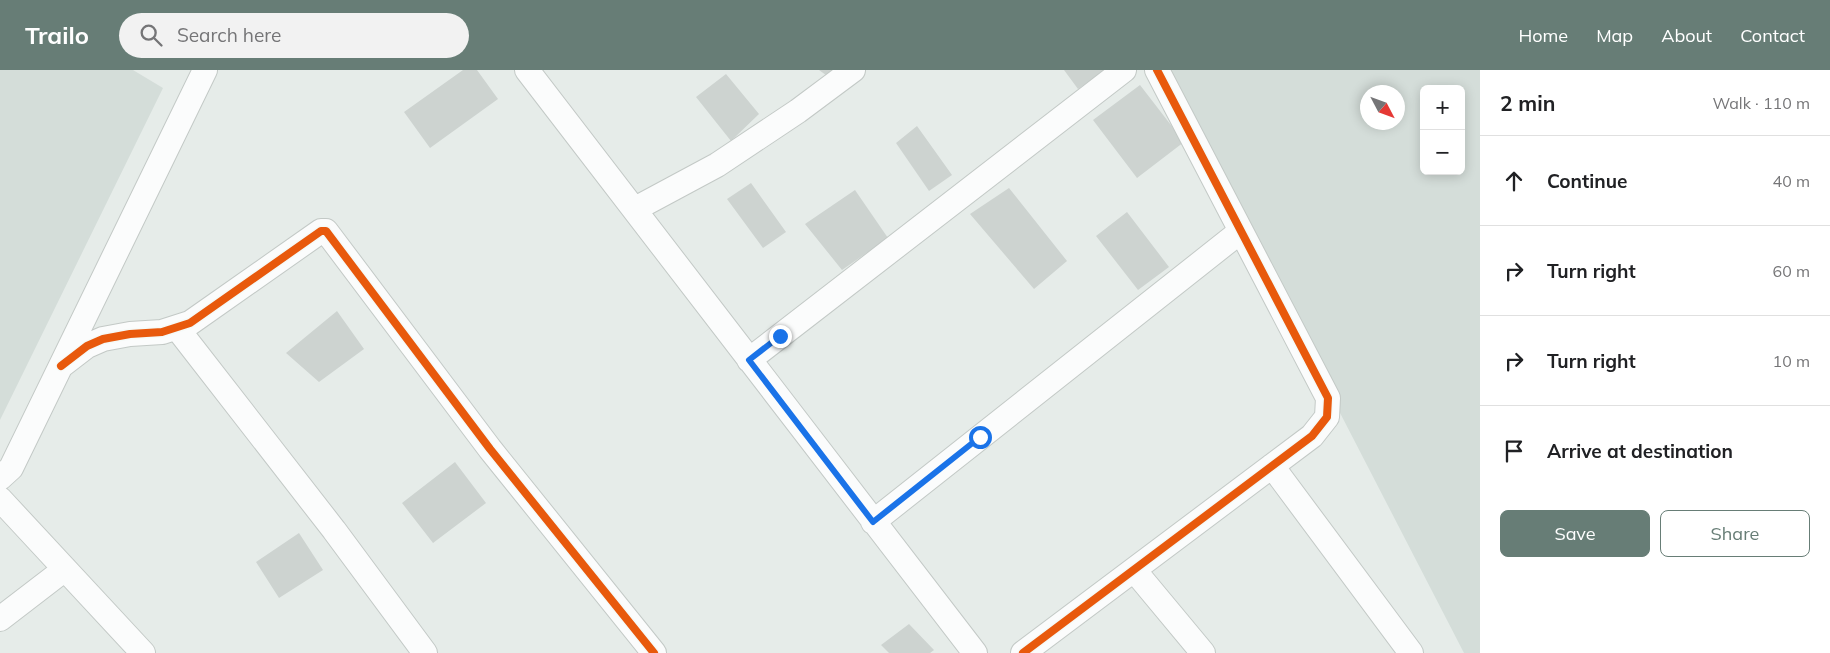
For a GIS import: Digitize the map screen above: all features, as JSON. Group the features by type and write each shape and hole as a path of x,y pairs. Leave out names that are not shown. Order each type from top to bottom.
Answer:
{"street":[{"path":"0,478 10,468 205,70"},
{"path":"527,70 974,653"},
{"path":"635,209 717,165 798,111 853,70"},
{"path":"749,360 1124,70"},
{"path":"1023,653 1312,436 1327,417 1328,398 1157,70"},
{"path":"873,522 1241,230"},
{"path":"60,366 87,346 103,339 130,334 162,332 177,328 201,317 321,232 328,232 490,449 654,653"},
{"path":"177,328 334,530 425,653"},
{"path":"1272,466 1411,653"},
{"path":"0,498 144,653"},
{"path":"0,620 66,569"},
{"path":"1134,570 1203,653"}],"shaded area":[{"path":"0,70 133,70 163,88 0,420"},
{"path":"1163,70 1480,70 1480,653 1464,653"}],"building":[{"path":"463,70 477,70 498,99 430,148 404,112"},
{"path":"819,70 841,70 830,78"},
{"path":"1064,70 1105,70 1078,89"},
{"path":"726,74 759,114 731,141 696,97"},
{"path":"1140,85 1184,142 1137,178 1093,120"},
{"path":"917,126 952,175 929,191 896,143"},
{"path":"751,183 786,232 763,248 727,199"},
{"path":"1009,188 1067,261 1034,289 970,214"},
{"path":"855,190 888,238 842,270 805,224"},
{"path":"1127,212 1169,267 1138,290 1096,236"},
{"path":"337,311 364,349 319,382 286,353"},
{"path":"455,462 486,503 433,543 402,503"},
{"path":"299,533 323,570 279,598 256,562"},
{"path":"909,624 934,650 930,653 889,653 881,645"}],"cycle path":[{"path":"1023,653 1312,436 1327,417 1328,398 1157,70"},
{"path":"61,366 87,346 103,339 130,334 162,332 190,323 321,231 326,231 490,449 654,653"}],"route":[{"path":"780,336 749,360 873,522 980,437"}]}
